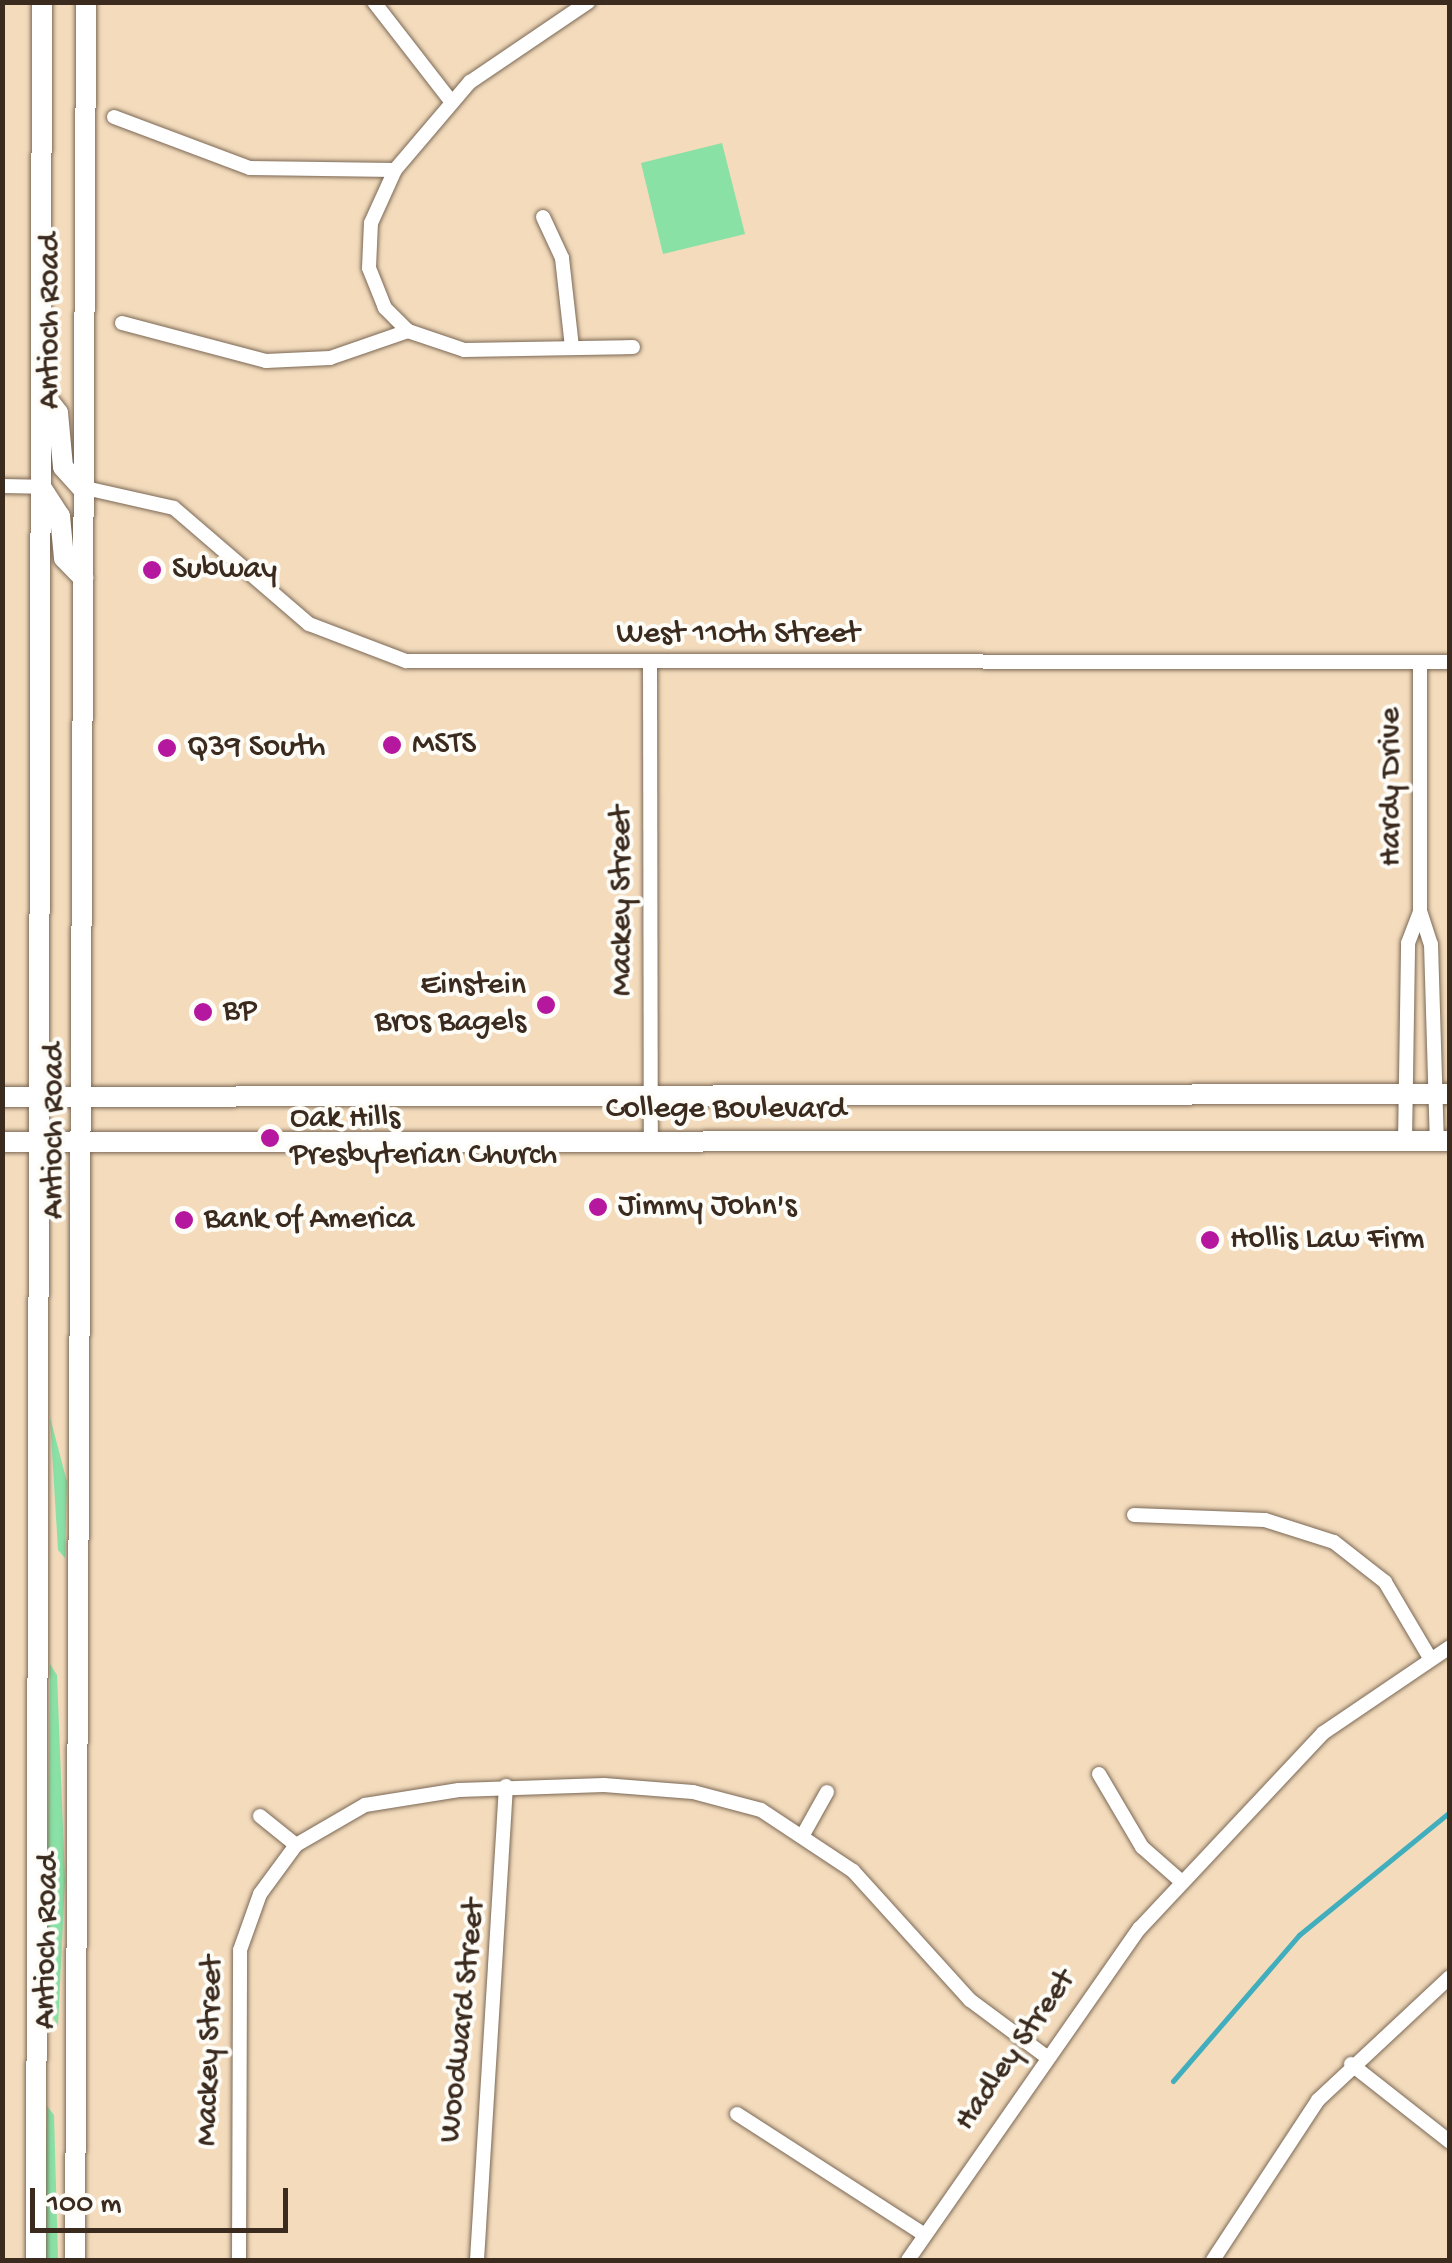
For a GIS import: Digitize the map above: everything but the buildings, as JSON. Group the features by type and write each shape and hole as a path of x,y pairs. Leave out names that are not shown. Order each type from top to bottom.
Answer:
{"main road":[{"name":"Antioch Road","path":"36,2260 42,2"},
{"name":"Antioch Road","path":"75,2260 85,1142 82,487 86,2"},
{"path":"41,391 58,413 64,469 82,487"},
{"path":"42,486 60,516 64,558 83,578"},
{"name":"College Boulevard","path":"2,1097 1443,1094"},
{"name":"College Boulevard","path":"2,1142 1443,1140"}],"street":[{"path":"374,2 450,100"},
{"path":"588,2 450,100 394,170 368,257 380,299 408,330 464,350 633,347"},
{"path":"114,117 250,168 394,170"},
{"path":"544,217 562,258 572,346"},
{"path":"122,323 266,361 330,358 408,330"},
{"path":"2,486 42,486"},
{"name":"West 110th Street","path":"82,487 140,495 189,516 309,624 370,653 431,663 1450,662"},
{"name":"Hardy Drive","path":"1420,662 1420,912 1431,944 1443,1140"},
{"name":"Mackey Street","path":"650,663 651,1139"},
{"name":"Hardy Drive","path":"1405,1140 1408,944 1420,912"},
{"path":"1134,1514 1265,1520 1334,1542 1385,1582 1430,1658"},
{"name":"Hadley Street","path":"908,2260 922,2233 1044,2055 1182,1882 1324,1733 1450,1647"},
{"path":"1099,1774 1142,1847 1182,1882"},
{"path":"260,1816 296,1845 365,1805 506,1786 692,1792 804,1833 853,1870 970,2000 1044,2055"},
{"name":"Woodward Street","path":"477,2260 506,1786"},
{"path":"804,1833 827,1792"},
{"name":"Mackey Street","path":"240,2260 240,1950 260,1894 296,1845"},
{"path":"1214,2260 1284,2146 1351,2064 1450,1977"},
{"path":"1351,2064 1450,2142"},
{"path":"736,2114 922,2233"}],"green space":[{"path":"722,143 745,234 663,254 641,163"},
{"path":"50,1417 67,1482 65,1558 58,1550"},
{"path":"50,1664 57,1675 65,1880 58,2026 46,2006"},
{"path":"47,2106 54,2115 58,2260 44,2260"}],"waterway":[{"path":"1173,2081 1299,1935 1450,1812"}],"place":[{"name":"Subway","path":"152,570"},
{"name":"MSTS","path":"392,745"},
{"name":"Q39 South","path":"167,748"},
{"name":"Einstein Bros Bagels","path":"546,1005"},
{"name":"BP","path":"203,1012"},
{"name":"Oak Hills Presbyterian Church","path":"270,1138"},
{"name":"Jimmy John's","path":"598,1207"},
{"name":"Bank of America","path":"184,1220"},
{"name":"Hollis Law Firm","path":"1210,1240"}]}
